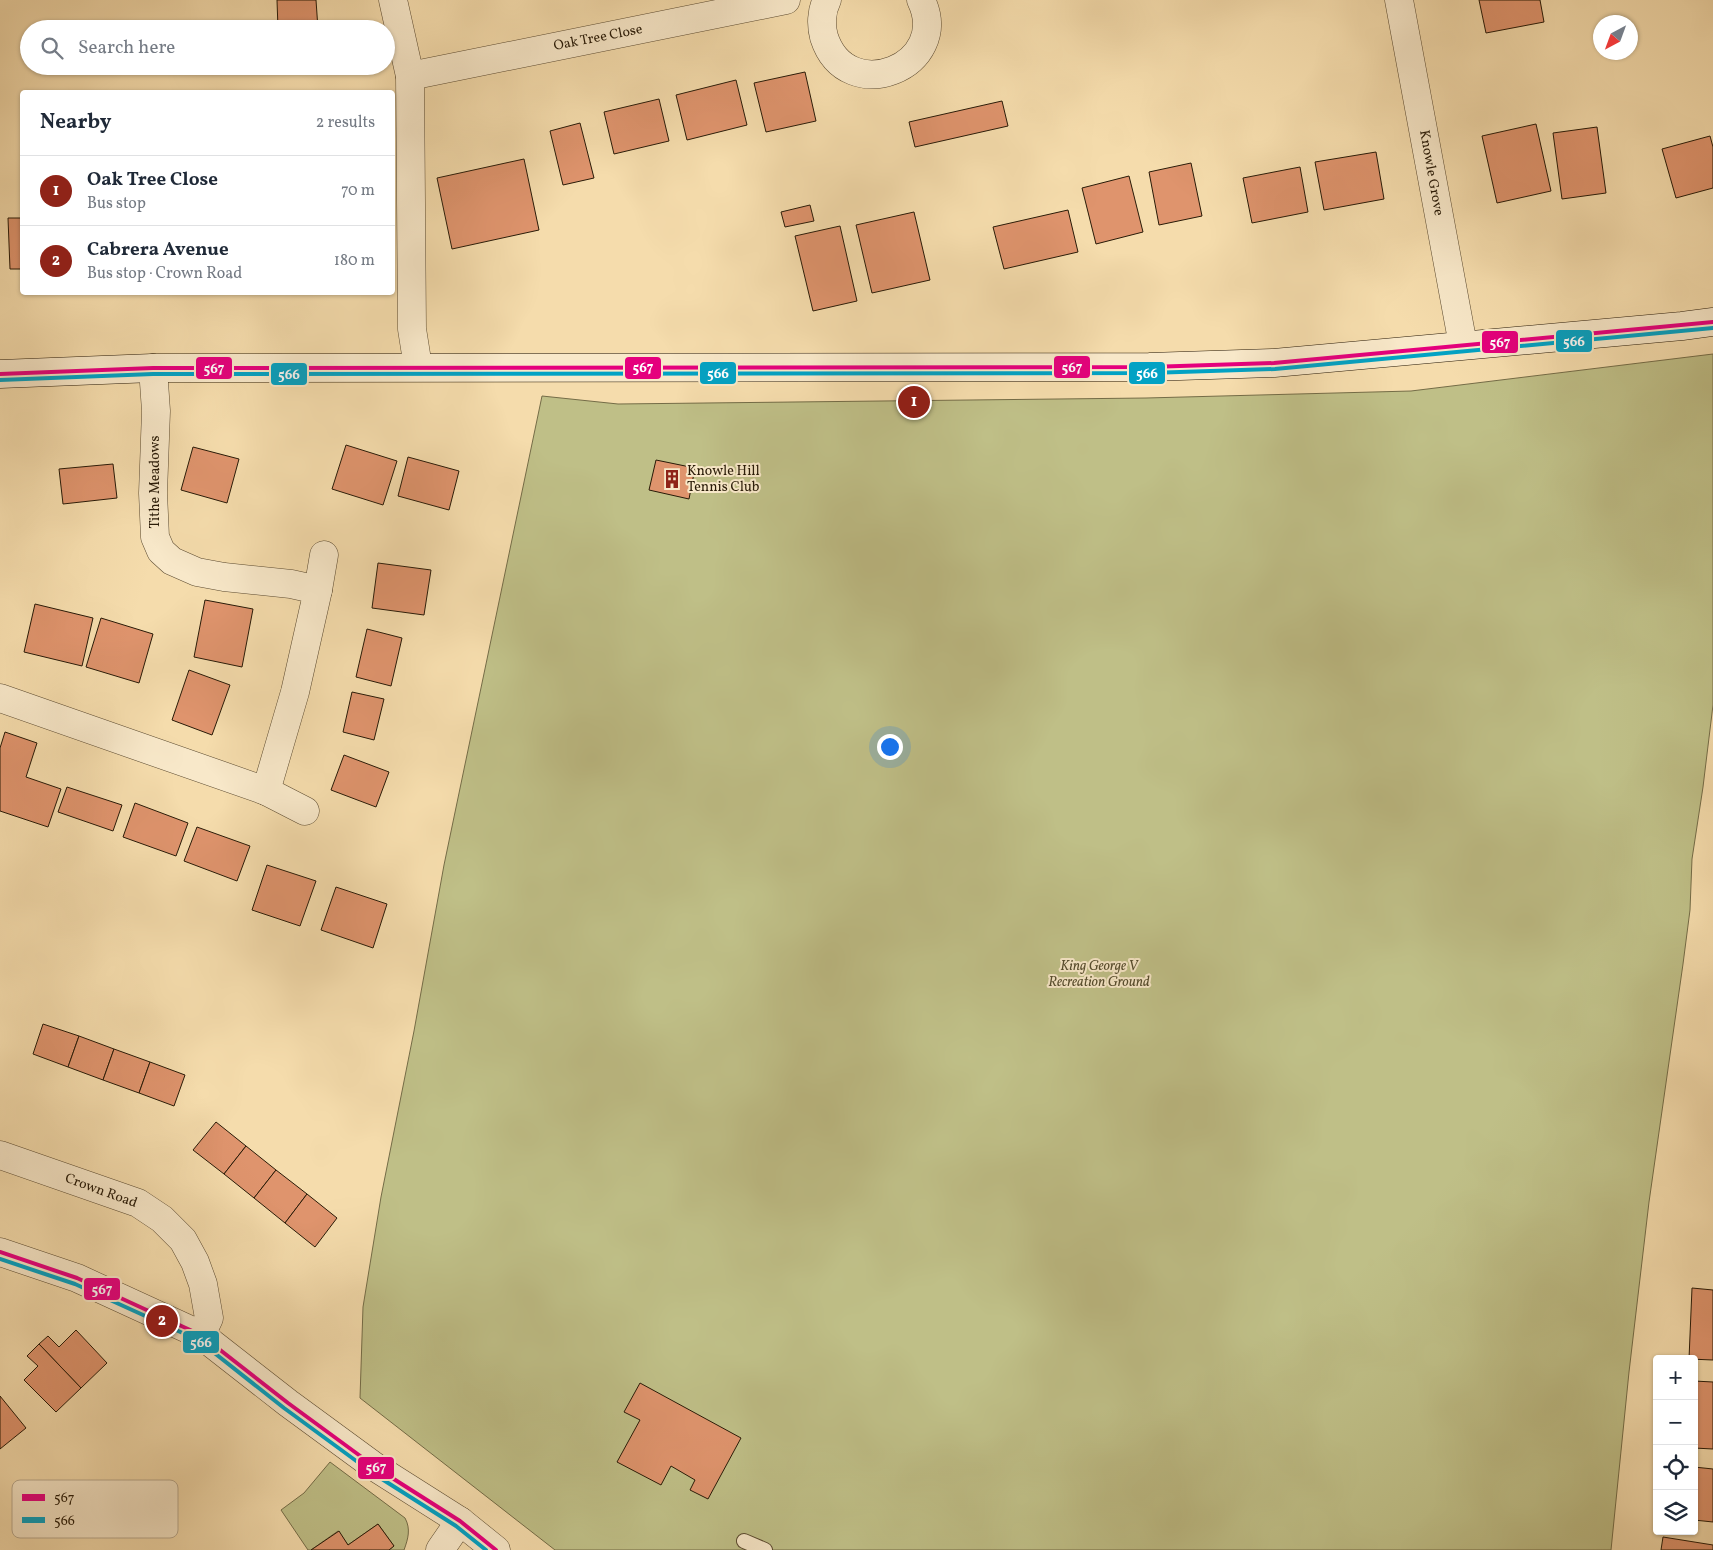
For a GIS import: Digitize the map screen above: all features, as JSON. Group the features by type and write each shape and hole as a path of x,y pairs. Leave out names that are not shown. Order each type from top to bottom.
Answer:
{"street":[{"path":"393,0 410,76 412,329 418,367"},
{"name":"Oak Tree Close","path":"410,76 788,0 826,2 822,25 827,46 835,58 846,67 859,73 887,74 900,68 912,59 920,48 925,34 926,20 921,0"},
{"name":"Knowle Grove","path":"1399,0 1463,345"},
{"path":"0,374 152,368 1149,368 1274,363 1713,322"},
{"name":"Tithe Meadows","path":"152,368 156,411 153,493 155,536 160,552 172,561 197,572 224,578 291,584 318,590"},
{"path":"266,791 295,692 324,555"},
{"path":"2,699 266,791 305,811"},
{"name":"Crown Road","path":"0,1155 138,1203 162,1219 183,1240 195,1262 203,1284 208,1318 201,1334"},
{"path":"0,1252 77,1278 201,1334 288,1403 378,1468 460,1521 496,1550"},
{"path":"440,1550 460,1521"}],"lane":[{"path":"744,1542 765,1550"}],"green space":[{"name":"King George V Recreation Ground","path":"1713,354 1713,705 1692,859 1690,910 1649,1202 1611,1550 555,1550 360,1398 363,1307 381,1197 444,865 542,396 618,404 1146,398 1411,391"},
{"path":"330,1462 405,1518 408,1538 404,1550 389,1550 394,1546 378,1524 348,1545 338,1531 311,1550 308,1550 281,1510 304,1493"}],"building":[{"path":"277,0 316,0 317,20 278,20"},
{"path":"1479,0 1540,0 1544,22 1486,33"},
{"path":"805,72 816,121 766,132 754,83"},
{"path":"736,80 747,125 687,140 676,95"},
{"path":"659,99 669,141 614,154 604,112"},
{"path":"1002,101 1008,126 915,147 909,122"},
{"path":"580,123 594,178 563,185 550,131"},
{"path":"1536,124 1551,191 1497,203 1482,136"},
{"path":"1597,127 1606,193 1562,199 1553,133"},
{"path":"1710,136 1713,147 1713,188 1676,198 1662,149"},
{"path":"1376,152 1384,199 1324,210 1315,162"},
{"path":"524,159 539,230 452,249 437,178"},
{"path":"1191,163 1202,216 1159,225 1149,172"},
{"path":"1300,167 1308,212 1252,223 1243,178"},
{"path":"1129,176 1143,232 1096,244 1082,188"},
{"path":"810,205 814,221 785,227 781,212"},
{"path":"1068,210 1078,252 1004,269 993,227"},
{"path":"914,212 930,280 872,293 856,225"},
{"path":"8,218 20,218 20,269 10,269"},
{"path":"840,226 857,301 813,311 795,236"},
{"path":"346,445 397,461 383,505 332,489"},
{"path":"193,447 239,459 227,503 181,490"},
{"path":"408,457 459,471 449,510 398,496"},
{"name":"Knowle Hill Tennis Club","path":"656,460 695,468 689,499 649,490"},
{"path":"113,464 117,498 63,504 59,469"},
{"path":"378,563 431,570 424,615 372,608"},
{"path":"205,600 253,609 242,667 194,657"},
{"path":"35,604 93,618 82,666 24,652"},
{"path":"101,618 153,634 139,683 86,667"},
{"path":"367,629 402,638 391,686 356,677"},
{"path":"189,670 230,685 212,735 172,720"},
{"path":"352,692 384,699 374,740 343,732"},
{"path":"5,732 37,743 26,777 61,789 48,827 0,811 0,748"},
{"path":"344,755 389,772 376,807 331,790"},
{"path":"67,787 122,805 113,831 58,812"},
{"path":"135,803 188,823 176,856 123,837"},
{"path":"197,827 250,846 237,881 184,861"},
{"path":"267,865 316,881 300,926 252,910"},
{"path":"336,887 387,904 373,948 321,930"},
{"path":"43,1024 79,1036 68,1067 33,1054"},
{"path":"79,1036 114,1049 103,1080 68,1067"},
{"path":"114,1049 150,1062 139,1093 103,1080"},
{"path":"150,1062 185,1075 174,1106 139,1093"},
{"path":"216,1122 246,1146 224,1174 193,1150"},
{"path":"246,1146 276,1170 254,1198 224,1174"},
{"path":"276,1170 307,1194 285,1223 254,1198"},
{"path":"307,1194 337,1218 315,1247 285,1223"},
{"path":"1692,1288 1713,1290 1713,1360 1698,1359 1698,1355 1689,1355"},
{"path":"76,1330 107,1363 81,1388 39,1344 48,1336 59,1347"},
{"path":"39,1344 81,1388 56,1412 24,1380 38,1366 27,1356"},
{"path":"1698,1381 1713,1382 1713,1449 1698,1448"},
{"path":"640,1383 741,1438 708,1499 690,1490 695,1480 671,1466 661,1485 617,1462 640,1420 624,1412"},
{"path":"0,1396 26,1428 0,1449"},
{"path":"1698,1467 1713,1469 1713,1522 1698,1520"},
{"path":"378,1524 394,1546 389,1550 311,1550 339,1531 348,1545"},
{"path":"1663,1537 1713,1545 1713,1550 1661,1550"}],"transit line":[{"name":"567","path":"0,374 153,368 1149,367 1274,363 1713,322"},
{"name":"566","path":"0,380 153,374 1149,373 1275,369 1713,328"},
{"name":"567","path":"0,1252 77,1278 201,1335 288,1403 378,1469 460,1521 496,1550"},
{"name":"566","path":"0,1259 75,1284 198,1340 284,1408 374,1474 456,1526 486,1550"}],"place":[{"name":"Oak Tree Close","path":"914,402"},
{"name":"Knowle Hill Tennis Club","path":"672,479"},
{"name":"Cabrera Avenue","path":"162,1321"}]}
